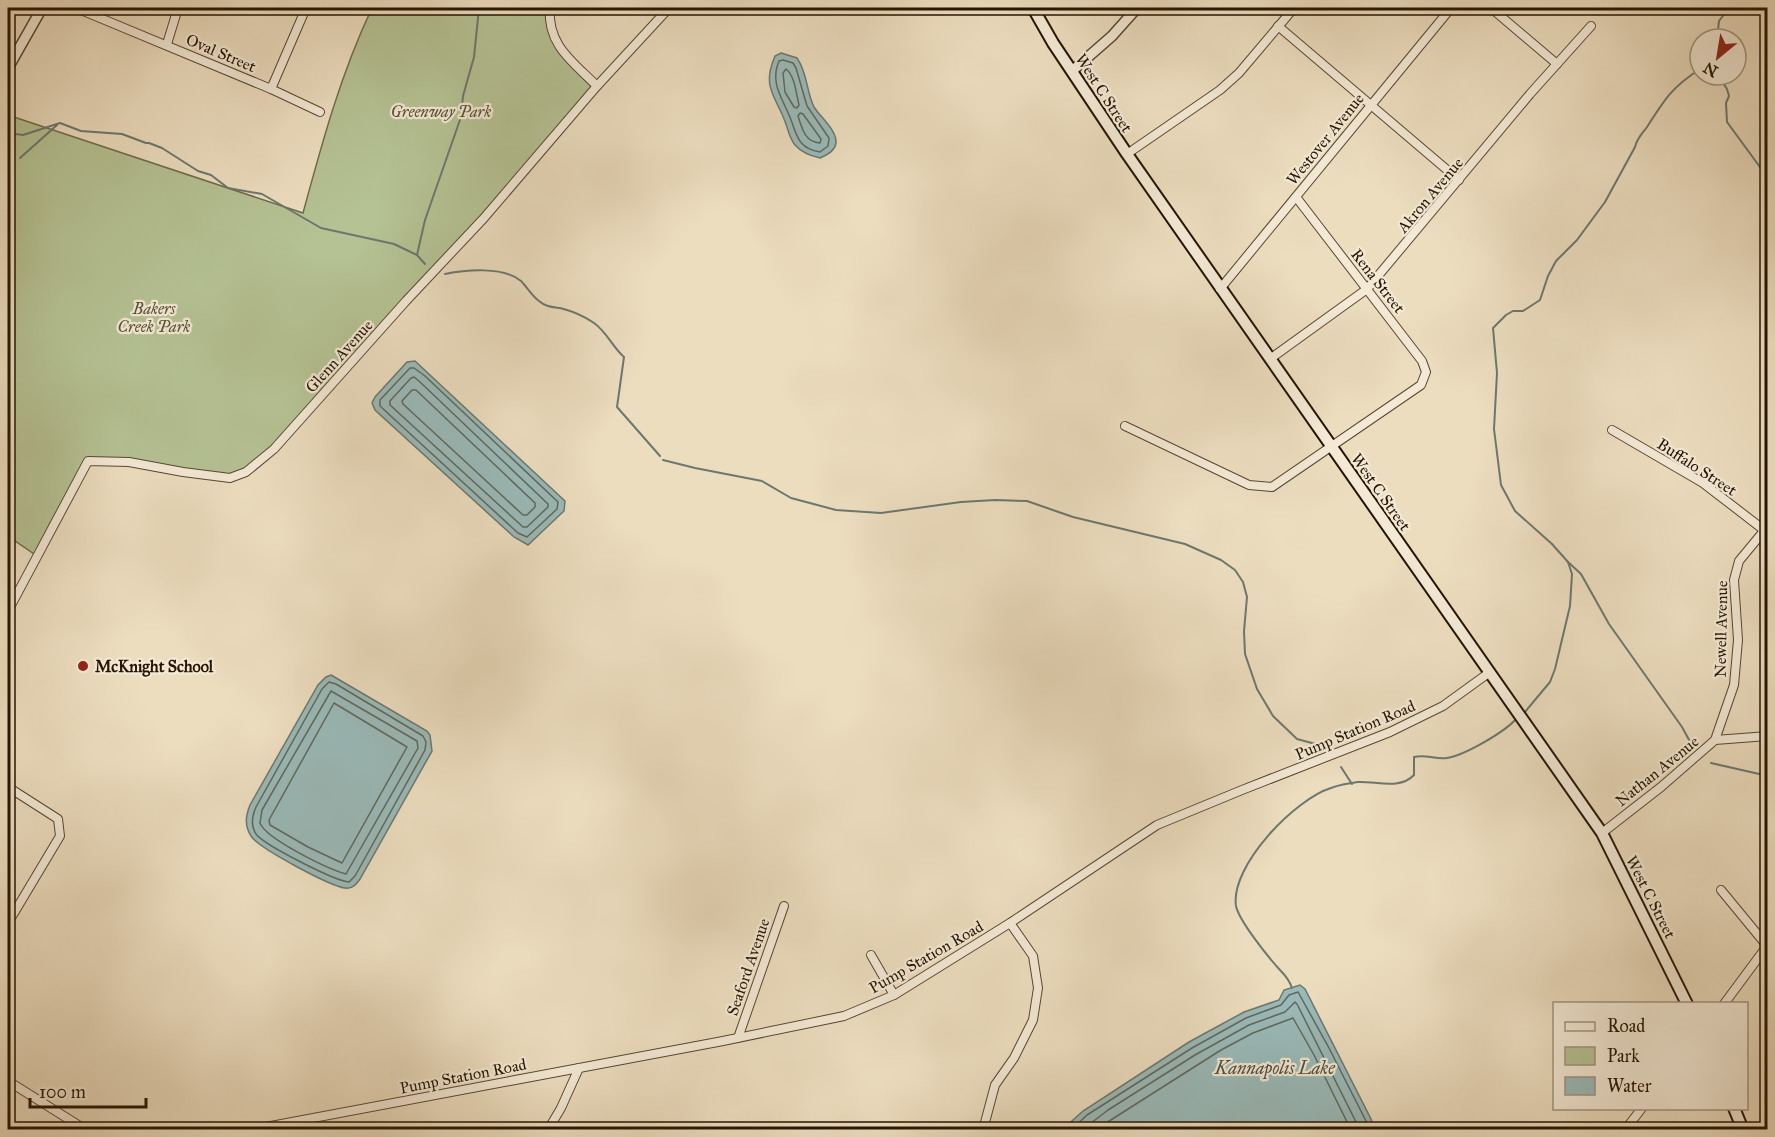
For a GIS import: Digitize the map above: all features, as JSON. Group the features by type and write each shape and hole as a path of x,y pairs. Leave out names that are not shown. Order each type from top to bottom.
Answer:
{"main road":[{"name":"West C Street","path":"1033,8 1127,154 1269,360 1332,446 1602,832 1686,1002"},
{"path":"1735,1110 1743,1130"}],"street":[{"path":"8,68 42,8"},
{"name":"Oval Street","path":"76,8 167,44 320,112"},
{"path":"167,44 178,8"},
{"path":"271,89 306,8"},
{"path":"550,8 551,29 557,45 597,86"},
{"name":"Glenn Avenue","path":"8,611 88,461 129,462 230,478 246,472 274,449 406,301 484,218 597,86 669,8"},
{"path":"1072,71 1112,36 1137,8"},
{"path":"1127,154 1220,90 1239,73 1294,8"},
{"name":"Westover Avenue","path":"1220,289 1451,8"},
{"path":"1491,8 1557,64"},
{"path":"1278,26 1459,180"},
{"name":"Akron Avenue","path":"1269,360 1367,289 1591,26"},
{"name":"Rena Street","path":"1296,197 1422,361 1426,372 1420,385 1332,446"},
{"path":"1125,426 1250,485 1272,487 1332,446"},
{"name":"Buffalo Street","path":"1612,430 1704,483 1766,528"},
{"name":"Newell Avenue","path":"1715,740 1734,685 1738,640 1734,580 1739,561 1766,528"},
{"name":"Pump Station Road","path":"249,1130 844,1016 894,995 1010,923 1157,825 1242,789 1390,732 1443,706 1490,672"},
{"name":"Nathan Avenue","path":"1602,832 1661,787 1715,740 1767,736"},
{"path":"8,787 58,819 60,836 8,923"},
{"path":"1721,890 1767,946 1725,1002"},
{"name":"Seaford Avenue","path":"738,1038 784,906"},
{"path":"983,1130 995,1085 1014,1058 1033,1020 1038,988 1033,956 1010,923"},
{"path":"871,955 894,995"},
{"path":"548,1130 579,1068"},
{"path":"8,1081 86,1130"},
{"path":"1625,1130 1640,1110"}],"green space":[{"name":"Bakers Creek Park","path":"372,8 551,8 557,45 597,86 274,449 230,478 129,462 88,461 37,556 8,536 8,115 303,213 342,83"}],"water":[{"path":"781,53 797,58 814,107 836,138 834,148 820,158 807,154 795,145 773,96 769,83 771,66 775,56"},
{"path":"415,361 565,501 564,511 528,545 514,537 375,410 372,403 375,397 407,362"},
{"path":"331,675 427,731 430,735 432,751 360,879 354,886 347,888 311,874 256,842 247,824 250,805 318,685"},
{"name":"Kannapolis Lake","path":"1300,985 1305,989 1374,1129 1063,1129 1083,1111 1189,1042 1244,1012 1279,1000 1284,990"}],"waterway":[{"path":"417,255 425,220 461,117 463,96 474,57 479,8"},
{"path":"1718,27 1719,21 1729,8"},
{"path":"1524,713 1550,682 1555,669 1570,606 1572,574 1568,562 1552,544 1515,511 1501,485 1494,429 1497,373 1493,328 1506,315 1513,311 1523,311 1540,300 1556,261 1577,240 1605,202 1638,139 1669,95 1688,78"},
{"path":"1726,87 1729,96 1726,103 1727,122 1768,178"},
{"path":"8,133 23,135 60,123 81,131 122,134 162,148 198,171 211,175 228,188 262,194 321,228 394,244 417,255 425,264"},
{"path":"20,158 57,125"},
{"path":"8,179 14,168"},
{"path":"445,274 463,271 494,271 513,276 544,304 573,312 599,327 624,357 617,407 660,456"},
{"path":"663,460 762,481 791,498 836,510 881,513 961,502 1027,501 1073,517 1185,544 1221,560 1235,570 1243,582 1247,597 1244,631 1245,654 1257,689 1273,716 1297,739 1323,746"},
{"path":"1568,562 1581,574 1609,624 1682,727 1694,749"},
{"path":"1292,988 1248,930 1236,906 1237,890 1243,872 1268,836 1300,805 1316,795 1334,787 1355,782 1395,784 1408,780 1414,775 1414,757 1455,756 1494,736 1517,718"},
{"path":"1711,763 1768,776"},
{"path":"1341,767 1352,784"}],"place":[{"name":"McKnight School","path":"83,666"}],"park label":[{"name":"Greenway Park","path":"441,111"}]}
